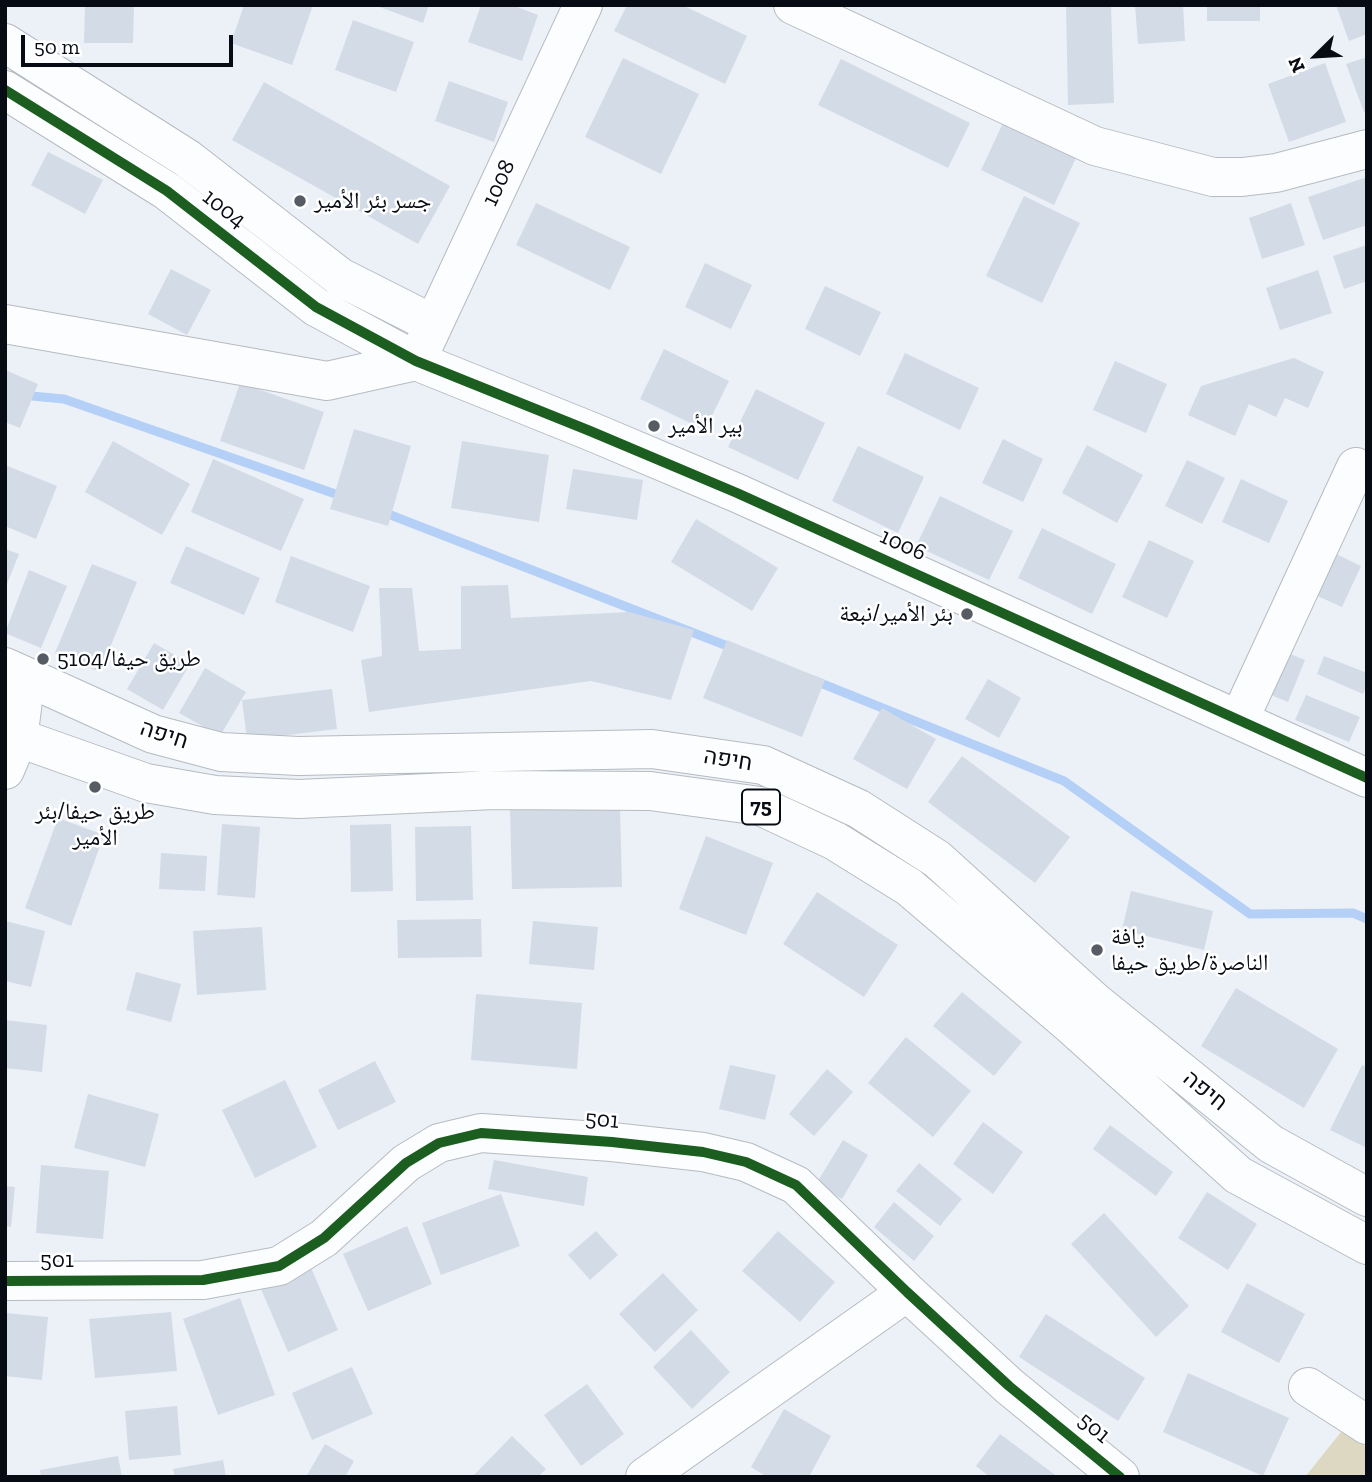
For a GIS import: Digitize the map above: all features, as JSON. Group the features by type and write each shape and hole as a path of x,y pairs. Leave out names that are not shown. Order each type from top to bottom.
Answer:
{"main road":[{"name":"1008","path":"416,361 583,5"},
{"path":"793,5 1095,146 1213,177 1276,173 1367,149"},
{"name":"1004","path":"5,43 188,159 340,277 433,324"},
{"name":"1004","path":"6,91 167,191 316,307 416,361"},
{"path":"5,324 327,381 416,361"},
{"name":"1006","path":"416,361 737,493 1367,778"},
{"path":"1239,720 1356,467"},
{"path":"9,747 12,683"},
{"name":"חיפה","path":"12,683 153,734 221,752 298,756 479,750 652,749 763,765 859,808 937,859 1095,1002 1271,1144 1367,1196"},
{"name":"חיפה","path":"9,747 146,783 215,795 299,799 494,790 650,791 760,806 835,841 909,887 1071,1025 1238,1175 1367,1245"},
{"name":"501","path":"5,1281 203,1280 278,1266 324,1238 407,1163 439,1143 481,1133 625,1143 703,1152 746,1162 796,1185 1009,1386 1120,1477"},
{"path":"645,1477 907,1292"},
{"path":"1308,1387 1367,1425"}],"shaded area":[{"path":"1341,1432 1367,1447 1367,1477 1305,1477"}],"building":[{"path":"85,5 134,5 133,43 84,43"},
{"path":"244,5 313,5 292,65 231,43"},
{"path":"374,5 429,5 423,23"},
{"path":"481,5 512,5 538,15 522,61 468,42"},
{"path":"627,5 682,5 747,36 725,84 614,31"},
{"path":"1066,5 1111,5 1114,103 1068,105"},
{"path":"1135,5 1183,5 1185,41 1138,44"},
{"path":"1207,5 1260,5 1260,21 1207,21"},
{"path":"1336,5 1367,5 1367,34 1349,41"},
{"path":"353,20 414,42 396,92 335,70"},
{"path":"1367,57 1367,111 1364,112 1346,64"},
{"path":"623,58 699,94 661,174 585,137"},
{"path":"841,59 970,123 948,168 818,105"},
{"path":"1325,63 1346,122 1289,142 1268,84"},
{"path":"449,81 508,102 494,142 435,121"},
{"path":"264,82 450,186 418,244 232,140"},
{"path":"1003,123 1076,158 1054,205 981,170"},
{"path":"48,152 103,180 85,214 31,185"},
{"path":"1367,177 1367,225 1323,240 1308,197"},
{"path":"1024,196 1080,223 1042,303 986,276"},
{"path":"536,203 630,247 610,290 516,245"},
{"path":"1291,203 1305,245 1262,259 1249,218"},
{"path":"1367,245 1367,281 1344,289 1333,256"},
{"path":"705,263 752,285 731,329 685,307"},
{"path":"171,269 211,290 187,335 148,314"},
{"path":"1318,270 1332,313 1280,330 1266,288"},
{"path":"825,286 881,312 860,356 805,329"},
{"path":"664,349 729,381 705,430 640,399"},
{"path":"905,353 979,388 960,430 886,394"},
{"path":"1294,358 1324,372 1308,408 1285,398 1276,417 1249,404 1235,436 1188,415 1201,386"},
{"path":"1115,361 1167,384 1146,433 1093,410"},
{"path":"5,370 38,384 20,428 5,422"},
{"path":"240,383 324,412 304,470 220,441"},
{"path":"756,389 825,423 798,480 728,447"},
{"path":"354,429 411,446 388,526 330,509"},
{"path":"1003,439 1043,459 1023,502 982,483"},
{"path":"113,441 190,484 162,535 85,492"},
{"path":"462,441 549,455 539,522 451,508"},
{"path":"1087,445 1143,475 1117,523 1062,493"},
{"path":"858,446 924,477 898,533 832,501"},
{"path":"213,459 304,499 281,551 191,512"},
{"path":"1187,460 1225,478 1202,524 1165,506"},
{"path":"5,465 57,486 36,539 5,526"},
{"path":"573,469 643,480 637,520 566,509"},
{"path":"1241,479 1288,501 1269,543 1222,522"},
{"path":"940,496 1013,531 989,580 916,546"},
{"path":"696,519 778,568 752,611 671,562"},
{"path":"1042,528 1116,564 1092,614 1018,578"},
{"path":"1149,540 1194,561 1167,618 1122,597"},
{"path":"186,546 260,578 244,615 170,583"},
{"path":"5,549 19,554 5,589"},
{"path":"1332,552 1361,566 1342,607 1313,594"},
{"path":"291,556 370,586 353,632 275,602"},
{"path":"92,564 137,582 100,672 55,653"},
{"path":"29,570 67,586 41,648 5,633"},
{"path":"508,585 511,618 629,612 694,630 671,700 591,681 369,712 361,660 382,656 379,588 412,588 419,651 461,649 461,586"},
{"path":"727,640 825,680 802,737 703,698"},
{"path":"154,643 190,664 163,710 127,689"},
{"path":"1278,649 1305,660 1288,702 1261,691"},
{"path":"1324,656 1367,673 1367,685 1363,694 1317,674"},
{"path":"205,668 246,692 220,736 179,713"},
{"path":"988,679 1021,698 999,738 965,719"},
{"path":"332,689 337,729 247,740 242,700"},
{"path":"1306,695 1360,717 1349,742 1295,720"},
{"path":"882,708 936,739 907,789 853,759"},
{"path":"962,756 1070,837 1035,883 928,802"},
{"path":"620,807 622,887 512,889 510,808"},
{"path":"58,818 104,835 71,926 25,908"},
{"path":"222,824 260,827 255,898 217,895"},
{"path":"391,824 393,891 351,892 350,825"},
{"path":"471,826 473,900 416,901 415,827"},
{"path":"706,836 773,863 746,935 679,909"},
{"path":"161,853 207,856 205,891 159,889"},
{"path":"1131,891 1213,911 1204,950 1122,930"},
{"path":"817,892 898,945 864,997 783,944"},
{"path":"481,919 482,957 398,958 397,920"},
{"path":"5,921 45,931 31,987 5,981"},
{"path":"533,921 598,927 594,970 529,964"},
{"path":"262,927 266,990 197,995 193,931"},
{"path":"136,972 181,984 171,1022 126,1010"},
{"path":"1236,988 1338,1049 1304,1108 1201,1046"},
{"path":"962,992 1022,1042 994,1076 933,1026"},
{"path":"476,994 582,1003 577,1069 471,1060"},
{"path":"5,1020 47,1025 42,1072 5,1068"},
{"path":"906,1037 971,1091 933,1137 868,1083"},
{"path":"375,1061 396,1102 338,1130 318,1090"},
{"path":"730,1065 776,1075 765,1120 719,1109"},
{"path":"1362,1065 1367,1067 1367,1148 1330,1130"},
{"path":"827,1069 853,1092 814,1136 789,1114"},
{"path":"285,1080 317,1147 255,1178 222,1110"},
{"path":"88,1094 159,1114 145,1167 74,1148"},
{"path":"983,1122 1023,1152 993,1194 953,1164"},
{"path":"1110,1125 1173,1172 1156,1196 1093,1149"},
{"path":"843,1140 868,1155 842,1199 816,1184"},
{"path":"494,1160 588,1177 584,1206 488,1189"},
{"path":"919,1163 962,1199 940,1226 896,1191"},
{"path":"41,1165 109,1171 103,1239 36,1233"},
{"path":"5,1186 15,1187 11,1227 5,1226"},
{"path":"1207,1192 1257,1224 1228,1270 1178,1238"},
{"path":"501,1194 520,1246 441,1275 422,1223"},
{"path":"894,1202 934,1236 914,1261 874,1227"},
{"path":"1104,1213 1189,1306 1156,1337 1071,1244"},
{"path":"407,1226 432,1284 368,1311 343,1254"},
{"path":"596,1231 618,1255 590,1280 568,1255"},
{"path":"778,1231 835,1282 800,1322 742,1271"},
{"path":"311,1268 338,1330 288,1352 261,1289"},
{"path":"663,1273 698,1310 655,1352 619,1314"},
{"path":"1247,1283 1305,1314 1279,1363 1221,1332"},
{"path":"240,1298 275,1395 218,1415 183,1319"},
{"path":"171,1312 177,1371 95,1378 89,1319"},
{"path":"5,1313 48,1317 42,1380 5,1376"},
{"path":"1046,1314 1145,1378 1118,1421 1019,1357"},
{"path":"691,1330 730,1372 692,1409 653,1367"},
{"path":"352,1367 373,1414 312,1440 292,1393"},
{"path":"1188,1373 1289,1418 1263,1476 1163,1432"},
{"path":"587,1384 624,1434 581,1466 544,1415"},
{"path":"177,1406 181,1455 129,1460 125,1411"},
{"path":"784,1409 831,1436 809,1477 767,1477 751,1467"},
{"path":"1000,1434 1058,1477 990,1477 976,1466"},
{"path":"512,1436 546,1469 538,1477 472,1477"},
{"path":"325,1444 354,1461 345,1477 306,1477"},
{"path":"118,1456 122,1477 41,1477 40,1470"},
{"path":"223,1460 226,1477 175,1477 173,1469"}],"waterway":[{"path":"21,395 64,399 344,497"},
{"path":"383,512 735,649"},
{"path":"813,680 1064,781 1250,914 1353,913 1367,919"}],"cycle path":[{"path":"5,90 167,191 316,307 416,361 737,493 1367,778"},
{"path":"5,1281 203,1280 279,1266 324,1238 406,1163 439,1143 481,1133 612,1142 703,1152 746,1162 796,1185 1009,1386 1120,1477"}],"place":[{"name":"جسر بئر الأمير","path":"300,201"},
{"name":"بير الأمير","path":"654,426"},
{"name":"بئر الأمير/نبعة","path":"967,614"},
{"name":"طريق حيفا/5104","path":"43,659"},
{"name":"طريق حيفا/بئر الأمير","path":"95,787"},
{"name":"يافة الناصرة/طريق حيفا","path":"1097,950"}]}
